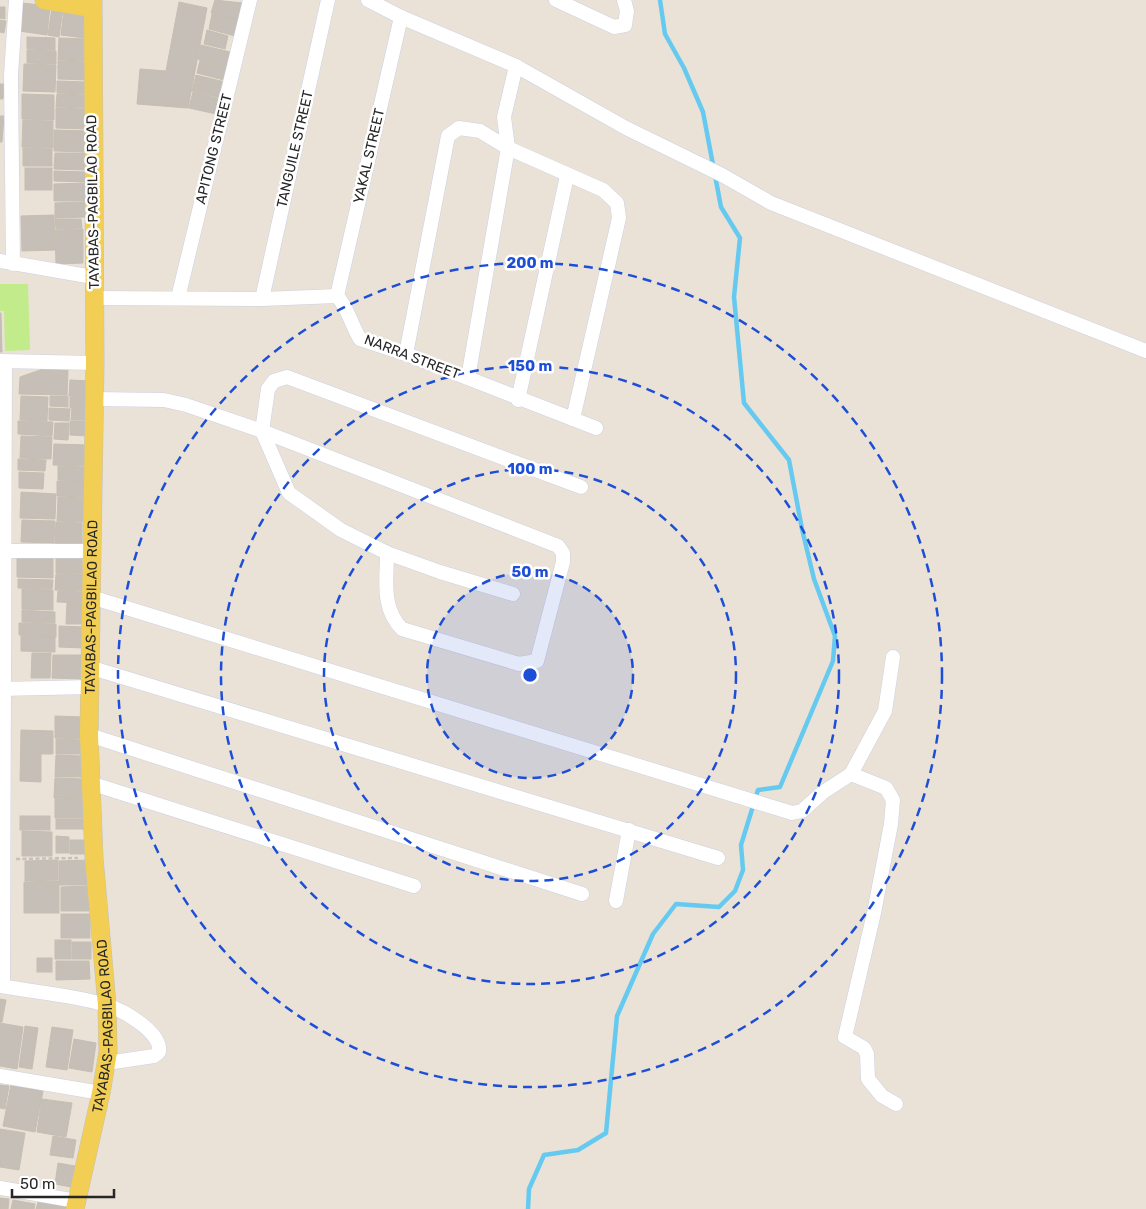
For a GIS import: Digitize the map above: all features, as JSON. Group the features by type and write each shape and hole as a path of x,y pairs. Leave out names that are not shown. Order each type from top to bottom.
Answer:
{"main road":[{"path":"44,0 92,4"},
{"name":"TAYABAS-PAGBILAO ROAD","path":"76,1205 102,1093 106,1063 107,1005 94,858 89,735 90,551 95,363 92,4"}],"street":[{"path":"16,0 5,75 6,262 93,277"},
{"name":"APITONG STREET","path":"178,298 250,0"},
{"name":"TANGUILE STREET","path":"262,299 328,0"},
{"path":"368,0 401,17 516,66 626,128 722,175 771,203 1146,351"},
{"path":"556,0 614,27 624,25 627,11 624,0"},
{"name":"YAKAL STREET","path":"337,296 401,17"},
{"path":"468,378 508,148 504,117 516,66"},
{"path":"406,354 448,136 459,128 480,131 508,148 567,176 603,190 617,203 619,218 573,419"},
{"path":"518,400 567,176"},
{"path":"94,298 262,299 337,296"},
{"name":"NARRA STREET","path":"337,296 346,306 350,323 360,339 406,354 518,400 596,428"},
{"path":"95,363 2,361 2,986 107,1005 148,1028 156,1036 160,1045 159,1052 143,1060 106,1063"},
{"path":"513,594 440,572 387,552 341,530 289,493 262,431 268,389 274,381 287,377 581,487"},
{"path":"94,399 164,400 186,405 262,431 558,546 563,554 563,562 537,661 519,664 402,629 393,620 387,603 387,552"},
{"path":"2,551 90,551"},
{"path":"91,597 792,813 802,811 822,793 851,774 884,711 893,657"},
{"path":"90,667 718,858"},
{"path":"2,688 90,687"},
{"path":"89,735 582,894"},
{"path":"851,774 886,788 893,800 891,824 874,913 845,1037 864,1048 867,1054 868,1079 882,1096 896,1104"},
{"path":"90,783 414,886"},
{"path":"616,901 629,830"},
{"path":"0,1076 102,1093"},
{"path":"0,1188 76,1205"}],"path":[{"path":"3,859 94,858"}],"green space":[{"path":"0,284 28,284 30,350 5,351 4,311 0,311"}],"building":[{"path":"215,0 242,3 238,20 211,13"},
{"path":"179,2 207,8 188,108 137,104 140,69 166,71"},
{"path":"22,3 50,6 47,35 19,31"},
{"path":"0,7 5,7 5,19 0,18"},
{"path":"52,7 63,9 59,37 48,35"},
{"path":"64,10 88,13 85,38 61,35"},
{"path":"212,14 239,20 235,36 209,29"},
{"path":"0,20 6,21 4,33 0,32"},
{"path":"207,30 228,36 225,49 204,44"},
{"path":"27,37 55,38 55,50 27,49"},
{"path":"59,38 87,39 87,61 58,60"},
{"path":"201,45 230,52 227,66 198,59"},
{"path":"27,50 56,51 56,64 27,63"},
{"path":"200,60 228,67 224,80 197,73"},
{"path":"58,61 88,62 87,80 58,79"},
{"path":"24,64 56,65 55,92 23,91"},
{"path":"196,75 225,82 221,98 192,91"},
{"path":"57,81 87,82 86,94 57,93"},
{"path":"0,84 5,84 3,99 0,99"},
{"path":"193,92 220,99 216,114 189,108"},
{"path":"22,94 54,95 54,120 22,119"},
{"path":"57,94 87,95 87,108 56,107"},
{"path":"56,108 85,109 85,129 56,128"},
{"path":"0,116 4,116 2,142 0,142"},
{"path":"23,120 53,121 53,148 22,147"},
{"path":"54,130 88,131 88,152 54,151"},
{"path":"23,148 52,149 52,166 23,166"},
{"path":"55,153 87,153 86,170 54,169"},
{"path":"25,168 52,168 52,190 25,190"},
{"path":"54,171 87,172 87,182 54,181"},
{"path":"86,183 87,201 54,201 54,184"},
{"path":"86,202 86,217 55,218 55,203"},
{"path":"54,215 55,250 22,251 21,216"},
{"path":"55,219 81,219 82,228 56,229"},
{"path":"83,229 83,263 56,264 55,230"},
{"path":"1,313 2,352 0,352"},
{"path":"43,369 68,370 67,395 19,394 20,377"},
{"path":"70,380 89,381 88,397 69,396"},
{"path":"21,396 48,397 47,421 20,420"},
{"path":"50,396 68,396 68,407 50,406"},
{"path":"70,397 89,397 89,408 70,408"},
{"path":"49,408 70,409 69,421 49,420"},
{"path":"72,408 88,409 88,420 71,420"},
{"path":"18,421 53,422 52,436 18,434"},
{"path":"70,421 88,421 88,436 70,435"},
{"path":"55,423 69,423 68,440 54,439"},
{"path":"21,436 52,437 51,459 20,458"},
{"path":"54,444 88,445 87,466 53,465"},
{"path":"18,459 46,460 45,471 18,470"},
{"path":"58,466 85,467 85,482 58,480"},
{"path":"19,472 44,473 43,489 19,488"},
{"path":"57,481 85,482 85,497 57,496"},
{"path":"21,492 56,494 55,519 20,518"},
{"path":"58,497 85,498 85,522 57,521"},
{"path":"22,520 55,521 54,543 21,542"},
{"path":"56,522 82,523 82,545 55,544"},
{"path":"17,554 53,556 53,578 17,577"},
{"path":"56,554 82,555 82,574 56,573"},
{"path":"56,574 84,575 84,591 55,590"},
{"path":"18,579 53,580 52,589 18,588"},
{"path":"22,589 53,590 53,610 22,609"},
{"path":"58,591 84,592 84,603 57,602"},
{"path":"67,603 84,604 84,624 66,624"},
{"path":"22,610 55,612 55,623 22,622"},
{"path":"19,623 56,624 56,637 19,635"},
{"path":"59,626 85,627 84,648 59,647"},
{"path":"21,636 55,637 55,652 21,651"},
{"path":"32,653 51,653 50,678 31,678"},
{"path":"53,655 81,655 81,679 52,678"},
{"path":"55,716 84,717 83,739 55,738"},
{"path":"21,730 53,731 53,754 41,754 41,782 20,781"},
{"path":"56,739 81,740 81,754 56,754"},
{"path":"56,755 82,756 82,777 55,777"},
{"path":"55,778 83,779 83,799 54,798"},
{"path":"55,799 85,799 84,818 55,818"},
{"path":"20,816 50,816 50,830 20,830"},
{"path":"56,819 85,819 85,829 56,829"},
{"path":"22,831 52,832 52,856 22,856"},
{"path":"56,836 69,837 69,853 56,853"},
{"path":"70,840 89,840 89,854 70,854"},
{"path":"58,860 58,880 25,881 25,861"},
{"path":"92,860 92,885 59,885 59,861"},
{"path":"59,881 59,913 24,913 24,882"},
{"path":"89,886 89,911 61,911 61,887"},
{"path":"61,914 90,914 90,938 61,938"},
{"path":"55,940 71,940 71,959 55,959"},
{"path":"72,942 91,942 91,959 72,959"},
{"path":"37,958 52,958 52,972 37,972"},
{"path":"56,961 89,961 90,979 56,980"},
{"path":"0,999 6,1000 2,1022 0,1022"},
{"path":"0,1023 23,1027 17,1069 0,1066"},
{"path":"25,1026 38,1028 32,1069 19,1067"},
{"path":"52,1027 73,1030 67,1070 46,1067"},
{"path":"74,1039 96,1043 92,1072 69,1068"},
{"path":"0,1085 9,1086 5,1109 0,1108"},
{"path":"11,1085 43,1091 35,1132 3,1126"},
{"path":"42,1099 72,1103 66,1137 37,1132"},
{"path":"0,1129 25,1133 19,1170 0,1167"},
{"path":"53,1136 76,1140 73,1158 50,1155"},
{"path":"58,1163 75,1166 71,1187 55,1184"},
{"path":"0,1198 9,1199 8,1209 0,1209"},
{"path":"39,1199 69,1206 68,1209 36,1209"},
{"path":"13,1200 35,1204 34,1209 11,1209"}],"waterway":[{"path":"528,1209 529,1189 544,1155 578,1150 606,1133 617,1016 653,934 676,904 719,907 735,891 743,870 741,845 758,790 780,787 833,661 835,636 814,579 789,460 744,403 734,297 740,238 721,207 703,112 684,68 665,34 660,0"}]}
